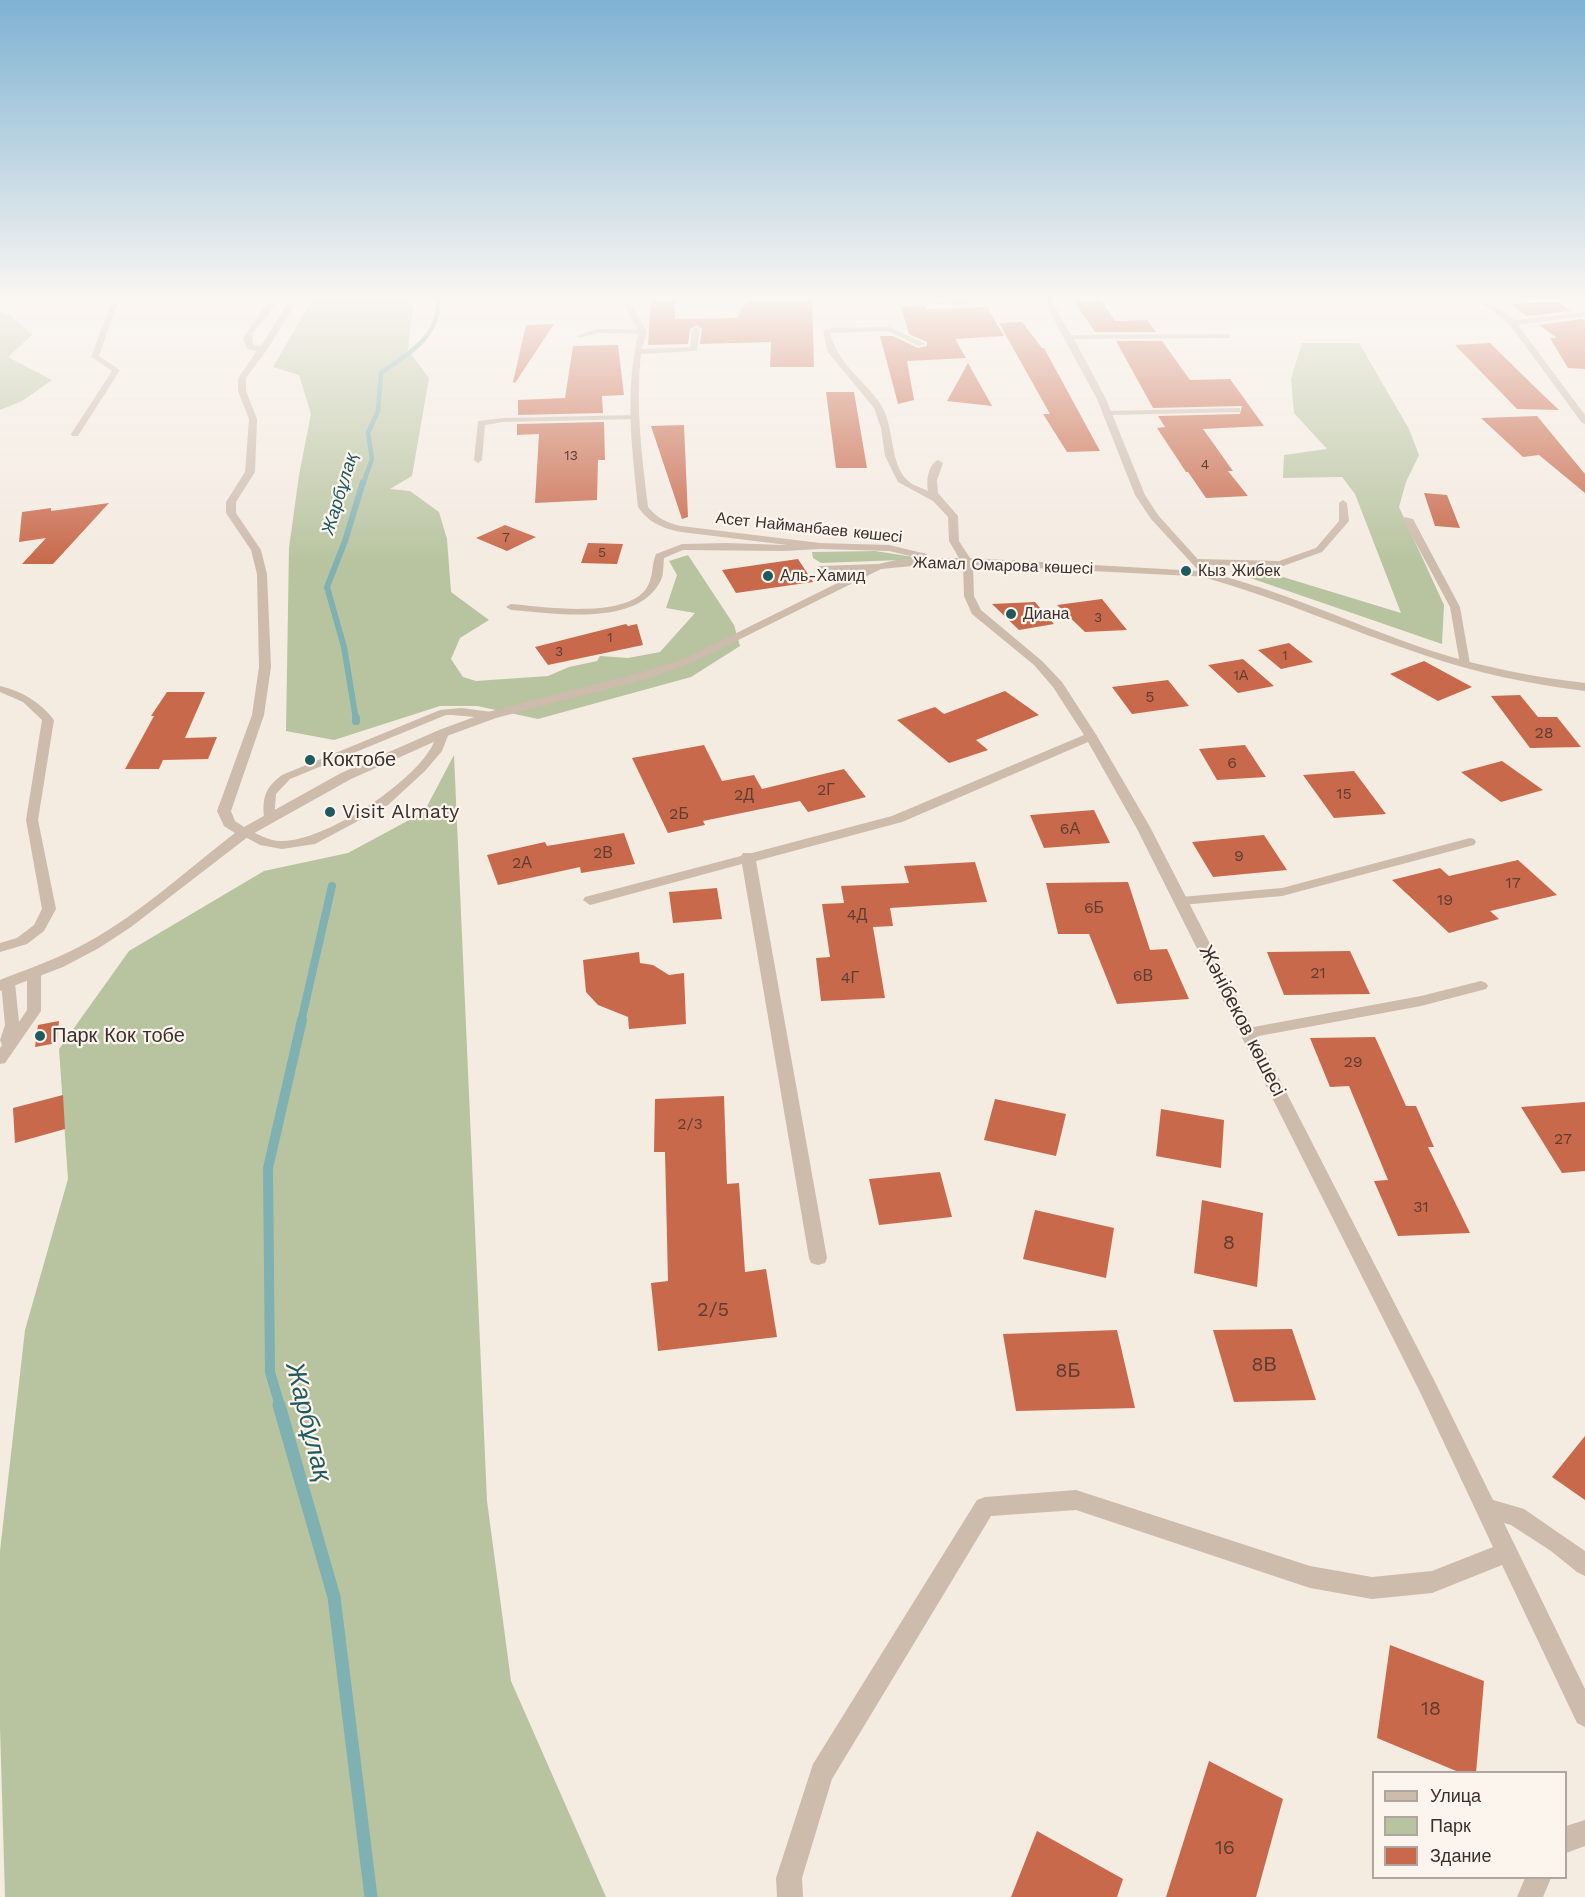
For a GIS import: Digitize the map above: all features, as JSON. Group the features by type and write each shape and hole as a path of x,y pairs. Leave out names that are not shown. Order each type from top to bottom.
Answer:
{"street":[{"path":"242,387 253,419 250,472 231,502 231,513 256,549 261,574 266,667 258,716 224,811 229,823 244,833"},
{"name":"Асет Найманбаев көшесі","path":"635,387 635,417 643,507 649,517 659,524 681,529 820,546 889,548 943,560"},
{"path":"861,387 878,407 886,428 890,456 903,482 933,498 953,516 954,542 968,563"},
{"path":"1094,387 1107,413 1140,497 1166,532 1198,562 1207,575"},
{"path":"1559,387 1585,422"},
{"path":"933,498 930,478 938,463"},
{"name":"Жамал Омарова көшесі","path":"4,985 94,945 126,924 244,833 346,776 443,733 492,715 646,675 690,660 878,567 896,563 943,560 1207,575 1242,584 1426,652 1465,664 1514,677 1585,687"},
{"name":"Жәнібеков көшесі","path":"968,563 969,596 976,612 1038,663 1058,686 1091,736 1143,827 1428,1388 1585,1715"},
{"path":"590,900 748,856 839,836 897,819 1091,736"},
{"path":"748,856 818,1258"},
{"path":"789,1897 789,1878 822,1773 985,1507 1076,1500 1310,1577 1372,1588 1432,1582 1507,1552"},
{"path":"1485,1508 1516,1516 1559,1544 1585,1565"},
{"path":"1567,1841 1575,1834 1585,1833"},
{"path":"1530,1897 1538,1879"}],"lane":[{"path":"75,434 105,387"},
{"path":"1107,413 1237,410"},
{"path":"478,460 481,423 503,420 635,417"},
{"path":"1198,562 1280,564 1319,550 1344,521 1343,503"},
{"path":"1408,519 1455,608 1465,664"},
{"path":"511,607 596,611 620,609 640,601 657,580 659,556 682,547 820,546"},
{"path":"819,568 878,567"},
{"path":"0,690 12,691 40,710 48,720 32,820 49,909 39,927 22,941 0,948"},
{"path":"270,817 268,797 273,788 286,777 444,712 461,711 492,715"},
{"path":"244,833 264,842 282,845 311,841 384,802 421,770 436,751 443,733"},
{"path":"1181,901 1282,892 1470,842"},
{"path":"0,1058 34,1011 34,973"},
{"path":"0,1058 12,1026 4,985"},
{"path":"1248,1033 1421,1001 1481,986"}],"green space":[{"path":"0,387 43,387 22,401 0,410"},
{"path":"303,387 428,387 412,476 390,489 410,491 439,512 447,539 451,592 489,620 460,638 451,659 463,677 476,681 548,676 569,667 597,661 600,656 628,658 660,652 695,613 666,608 677,575 669,561 688,555 734,625 740,646 691,677 538,719 477,706 440,706 334,740 286,731 289,548 299,475 311,414"},
{"path":"1292,387 1384,387 1409,429 1419,455 1406,482 1399,507 1444,605 1442,644 1230,571 1260,570 1401,613 1355,494 1342,477 1283,478 1284,455 1327,449 1294,413"},
{"path":"875,551 927,559 821,563 813,558 812,552"},
{"path":"454,755 487,1501 511,1681 606,1897 5,1897 0,1727 0,1551 25,1330 68,1179 59,1049 129,951 264,871 348,853 424,812"}],"building":[{"path":"567,387 623,387 624,395 602,396 603,413 518,415 518,400 565,398"},
{"path":"893,387 912,387 914,400 898,404"},
{"path":"955,387 981,387 992,406 947,401"},
{"path":"1035,387 1065,387 1100,451 1067,452 1043,414 1050,414"},
{"path":"1141,387 1235,387 1264,426 1203,429 1233,471 1228,471 1248,496 1206,498 1157,428 1165,427 1158,416 1240,414 1242,406 1153,408"},
{"path":"1495,387 1535,387 1559,410 1517,409"},
{"path":"826,392 854,392 867,468 836,468"},
{"path":"1537,416 1585,474 1585,493 1539,455 1523,457 1481,418"},
{"path":"604,422 605,460 598,460 597,500 535,503 539,434 517,435 517,424"},
{"path":"684,425 688,517 682,519 651,426"},
{"path":"1424,493 1447,495 1460,528 1435,526"},
{"path":"109,503 53,564 22,564 46,538 19,542 22,512 51,508 51,511"},
{"path":"505,525 536,537 507,551 476,538"},
{"path":"588,543 623,544 617,564 581,563"},
{"name":"Аль-Хамид","path":"798,559 813,582 736,593 722,570"},
{"path":"1102,599 1127,630 1085,632 1057,605"},
{"path":"1035,602 1054,624 1019,630 992,604"},
{"path":"626,624 628,626 637,624 643,645 548,665 535,647"},
{"path":"1289,643 1313,662 1281,669 1258,650"},
{"path":"1243,659 1274,686 1238,693 1208,665"},
{"path":"1424,661 1472,687 1438,701 1390,674"},
{"path":"1168,680 1189,706 1132,714 1112,687"},
{"path":"1005,691 1039,715 976,740 988,750 949,763 897,720 935,707 944,714"},
{"path":"167,692 205,692 185,738 217,737 208,759 163,760 159,769 125,769 154,716 151,716"},
{"path":"1520,695 1538,717 1557,717 1581,747 1530,748 1491,696"},
{"path":"704,745 722,781 754,775 762,789 844,769 866,797 808,812 800,801 703,821 705,825 668,833 632,758"},
{"path":"1245,745 1266,777 1217,780 1199,749"},
{"path":"1502,761 1543,790 1501,802 1461,772"},
{"path":"1354,771 1386,814 1334,818 1303,775"},
{"path":"1094,810 1110,843 1044,848 1030,815"},
{"path":"624,833 635,864 581,873 580,867 498,885 487,855 545,842 547,846"},
{"path":"1264,835 1287,870 1213,877 1192,842"},
{"path":"1518,860 1557,895 1490,911 1499,919 1449,933 1392,880 1440,868 1449,876"},
{"path":"975,862 987,902 890,908 893,926 873,927 885,998 821,1001 816,958 830,957 822,904 844,903 841,886 909,883 904,866"},
{"path":"1128,882 1150,950 1167,949 1189,999 1117,1004 1089,934 1058,934 1046,883"},
{"path":"717,888 722,919 673,923 669,892"},
{"path":"1350,951 1370,994 1284,995 1267,952"},
{"path":"639,952 640,963 653,965 669,975 684,973 686,1024 629,1029 628,1017 598,1005 586,992 583,960"},
{"path":"59,1021 57,1043 35,1047 38,1025"},
{"path":"1375,1037 1406,1106 1416,1106 1434,1147 1428,1147 1470,1233 1398,1236 1374,1181 1388,1180 1349,1086 1330,1087 1310,1038"},
{"path":"63,1095 65,1129 15,1143 13,1108"},
{"path":"724,1096 727,1184 739,1183 745,1272 766,1269 777,1337 658,1351 651,1283 668,1281 665,1152 654,1152 655,1099"},
{"path":"995,1099 1066,1114 1056,1156 984,1140"},
{"path":"1585,1102 1585,1171 1562,1173 1521,1107"},
{"path":"1161,1109 1224,1120 1221,1168 1156,1156"},
{"path":"940,1172 952,1217 879,1225 869,1179"},
{"path":"1202,1200 1263,1213 1257,1287 1194,1273"},
{"path":"1035,1210 1114,1228 1106,1278 1023,1259"},
{"path":"1292,1329 1316,1400 1234,1402 1213,1330"},
{"path":"1117,1330 1135,1408 1016,1411 1003,1334"},
{"path":"1585,1436 1585,1500 1552,1477"},
{"path":"1390,1645 1484,1681 1476,1771 1456,1771 1377,1738"},
{"path":"1209,1761 1283,1799 1256,1897 1166,1897"},
{"path":"1037,1831 1123,1879 1117,1897 1011,1897"}],"waterway":[{"name":"Жарбұлақ","path":"363,484 372,459 368,433 378,411 380,387"},
{"name":"Жарбұлақ","path":"356,720 344,647 327,587 345,541 363,482"},
{"name":"Жарбұлақ","path":"301,1022 332,886"},
{"name":"Жарбұлақ","path":"280,1406 270,1372 268,1168 302,1020"},
{"name":"Жарбұлақ","path":"279,1405 334,1597 371,1897"}],"place":[{"name":"Кыз Жибек","path":"1186,571"},
{"name":"Аль-Хамид","path":"768,576"},
{"name":"Диана","path":"1011,614"},
{"name":"Коктобе","path":"310,760"},
{"name":"Visit Almaty","path":"330,812"},
{"name":"Парк Кок тобе","path":"40,1036"}]}
